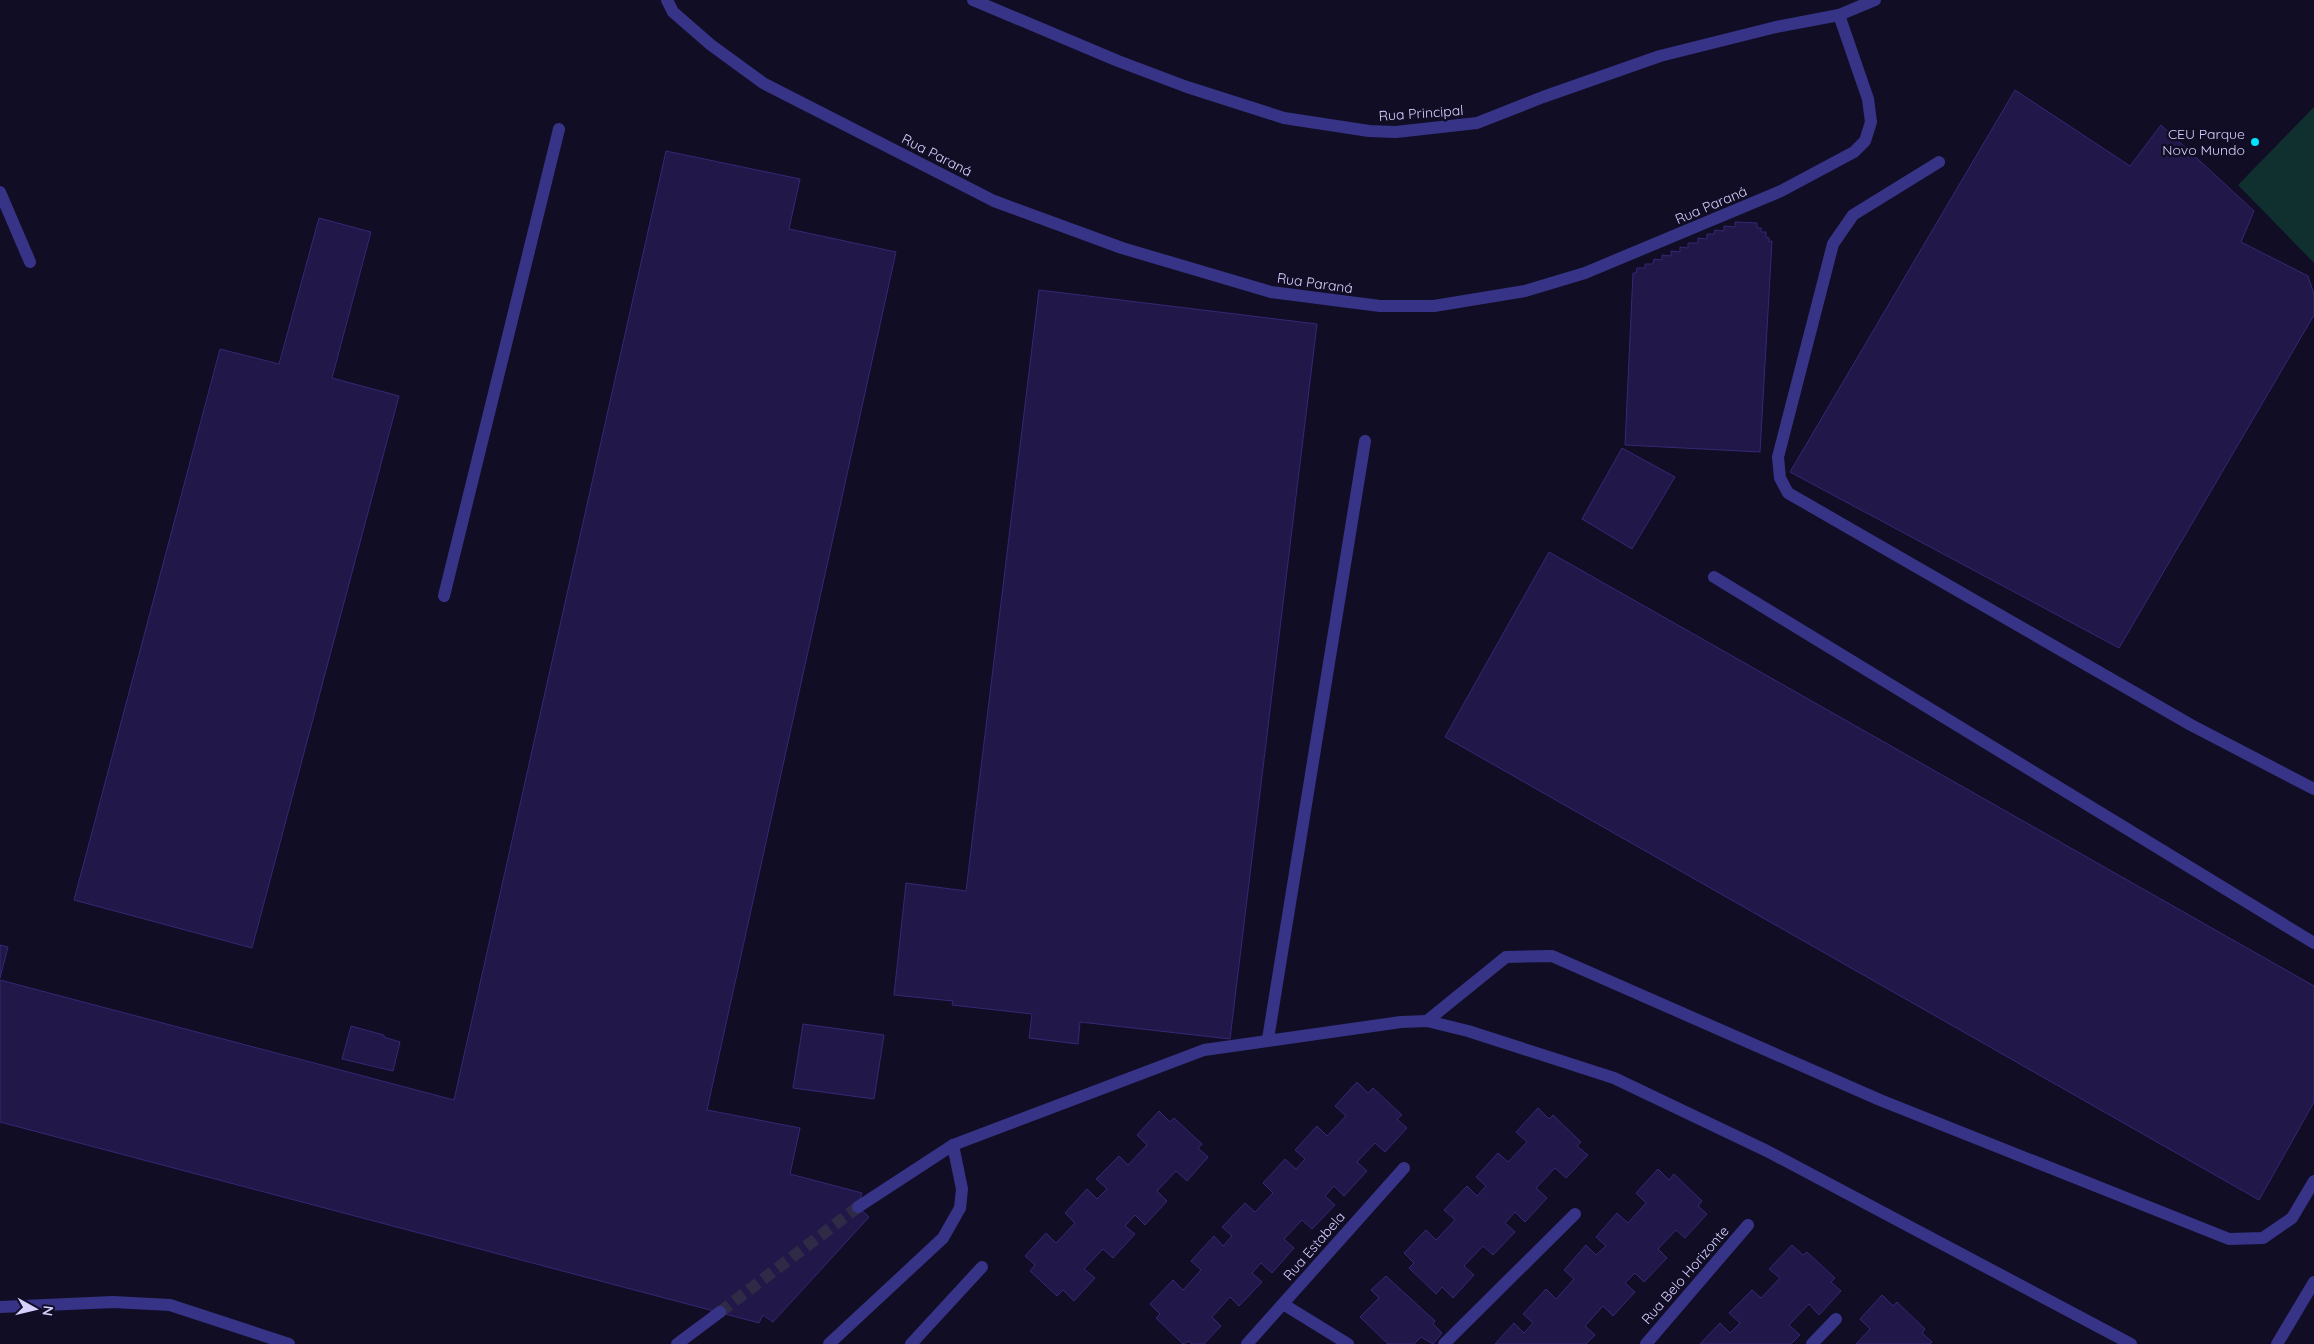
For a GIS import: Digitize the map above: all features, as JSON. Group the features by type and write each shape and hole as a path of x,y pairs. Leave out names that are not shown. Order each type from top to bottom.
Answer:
{"street":[{"name":"Rua Paraná","path":"667,0 673,12 711,44 763,83 994,201 1122,248 1271,292 1380,306 1434,306 1525,291 1584,273 1781,191 1854,152 1865,141 1871,122 1868,99 1838,15"},
{"name":"Rua Principal","path":"973,0 1118,61 1187,87 1284,118 1369,131 1396,132 1477,123 1543,96 1660,56 1776,27 1838,15 1875,0"},
{"path":"444,596 559,128"},
{"path":"1939,162 1853,215 1833,244 1778,457 1780,478 1788,493 2191,726 2314,789"},
{"path":"0,192 30,262"},
{"path":"1268,1039 1365,441"},
{"path":"1714,577 2314,943"},
{"path":"1427,1021 1506,957 1552,956 1880,1100 2229,1239 2263,1238 2292,1218 2314,1181"},
{"path":"858,1207 953,1145 1204,1050 1268,1039 1401,1022 1427,1021 1468,1031 1614,1078 1767,1151 2131,1344"},
{"path":"829,1344 943,1238 960,1208 962,1189 953,1145"},
{"name":"Rua Estabela","path":"1247,1344 1404,1168"},
{"path":"1444,1344 1575,1214"},
{"name":"Rua Belo Horizonte","path":"1646,1344 1748,1225"},
{"path":"911,1344 982,1266"},
{"path":"2277,1344 2314,1282"},
{"path":"0,1306 113,1302 170,1305 289,1344"},
{"path":"1283,1304 1348,1344"},
{"path":"677,1344 720,1312"},
{"path":"1812,1344 1836,1319"}],"green space":[{"path":"2314,107 2314,263 2238,185"}],"building":[{"path":"2015,90 2130,166 2161,125 2254,211 2241,242 2308,276 2314,294 2314,315 2119,648 1790,472"},
{"path":"666,151 800,179 789,229 896,252 707,1110 800,1128 790,1174 862,1193 858,1207 869,1217 773,1322 763,1315 759,1323 0,1122 0,980 454,1100"},
{"path":"319,218 371,232 332,378 399,396 252,948 74,900 220,349 279,364"},
{"path":"1735,222 1757,223 1757,228 1761,228 1761,232 1766,232 1769,242 1772,241 1760,452 1625,445 1633,273 1636,273 1637,268 1645,268 1645,264 1653,264 1654,259 1662,260 1662,255 1671,256 1671,251 1680,252 1680,247 1688,248 1688,243 1698,243 1698,238 1707,239 1707,234 1714,234 1715,230 1724,231 1724,226 1735,227"},
{"path":"1039,290 1317,324 1230,1039 1080,1022 1078,1044 1029,1038 1032,1014 952,1005 953,1001 894,995 906,883 966,891"},
{"path":"1622,448 1675,477 1632,549 1582,519"},
{"path":"1549,552 2314,986 2314,1102 2259,1200 1445,737"},
{"path":"0,945 8,947 0,978"},
{"path":"803,1024 884,1035 874,1099 793,1088"},
{"path":"351,1026 384,1035 384,1037 400,1042 393,1071 342,1059"},
{"path":"1357,1082 1368,1093 1373,1088 1402,1115 1397,1119 1407,1128 1385,1152 1375,1143 1357,1162 1367,1171 1344,1196 1334,1186 1325,1196 1335,1205 1312,1229 1302,1220 1284,1239 1294,1248 1272,1273 1261,1263 1252,1273 1262,1282 1239,1306 1230,1297 1212,1317 1221,1326 1204,1344 1192,1344 1189,1341 1183,1344 1156,1318 1160,1314 1150,1304 1173,1280 1183,1290 1201,1270 1191,1261 1214,1236 1223,1246 1232,1236 1222,1227 1245,1203 1255,1212 1273,1193 1263,1183 1285,1159 1296,1169 1305,1159 1295,1150 1317,1126 1327,1136 1346,1116 1335,1106"},
{"path":"1538,1108 1549,1119 1553,1115 1581,1142 1577,1146 1588,1155 1566,1178 1555,1168 1536,1188 1547,1198 1525,1222 1515,1212 1505,1223 1515,1232 1493,1255 1483,1246 1464,1266 1474,1275 1453,1298 1442,1287 1436,1294 1409,1268 1414,1263 1404,1253 1426,1230 1436,1240 1455,1220 1444,1210 1467,1186 1477,1196 1486,1186 1476,1177 1498,1153 1508,1162 1527,1142 1516,1132"},
{"path":"1159,1111 1170,1122 1174,1118 1202,1144 1198,1148 1208,1157 1187,1181 1176,1171 1157,1191 1167,1201 1145,1225 1135,1215 1125,1226 1135,1234 1113,1258 1103,1249 1084,1269 1095,1278 1074,1301 1063,1290 1057,1296 1030,1271 1035,1265 1025,1256 1046,1233 1056,1243 1075,1223 1065,1213 1087,1189 1097,1199 1107,1189 1096,1179 1119,1156 1128,1165 1147,1145 1137,1135"},
{"path":"1658,1169 1669,1180 1674,1174 1702,1201 1698,1206 1707,1214 1685,1238 1676,1230 1658,1249 1667,1258 1644,1282 1635,1273 1625,1283 1635,1292 1613,1316 1603,1306 1585,1326 1595,1335 1586,1344 1495,1344 1514,1323 1524,1333 1533,1323 1523,1314 1546,1289 1556,1299 1574,1279 1564,1270 1586,1245 1596,1255 1606,1246 1596,1237 1617,1213 1628,1223 1646,1203 1636,1193"},
{"path":"1792,1245 1803,1255 1807,1252 1835,1278 1831,1282 1841,1291 1819,1315 1809,1304 1789,1325 1800,1335 1791,1344 1700,1344 1720,1323 1730,1333 1740,1323 1729,1313 1752,1290 1761,1298 1780,1278 1769,1269"},
{"path":"1386,1276 1435,1321 1433,1324 1442,1333 1433,1344 1421,1337 1414,1344 1388,1344 1360,1317 1379,1298 1371,1290"},
{"path":"1882,1295 1893,1306 1897,1302 1925,1329 1922,1333 1932,1342 1930,1344 1856,1344 1870,1329 1860,1319"}],"tunnel":[{"path":"720,1312 858,1207"}],"place":[{"name":"CEU Parque Novo Mundo","path":"2255,142"}]}
